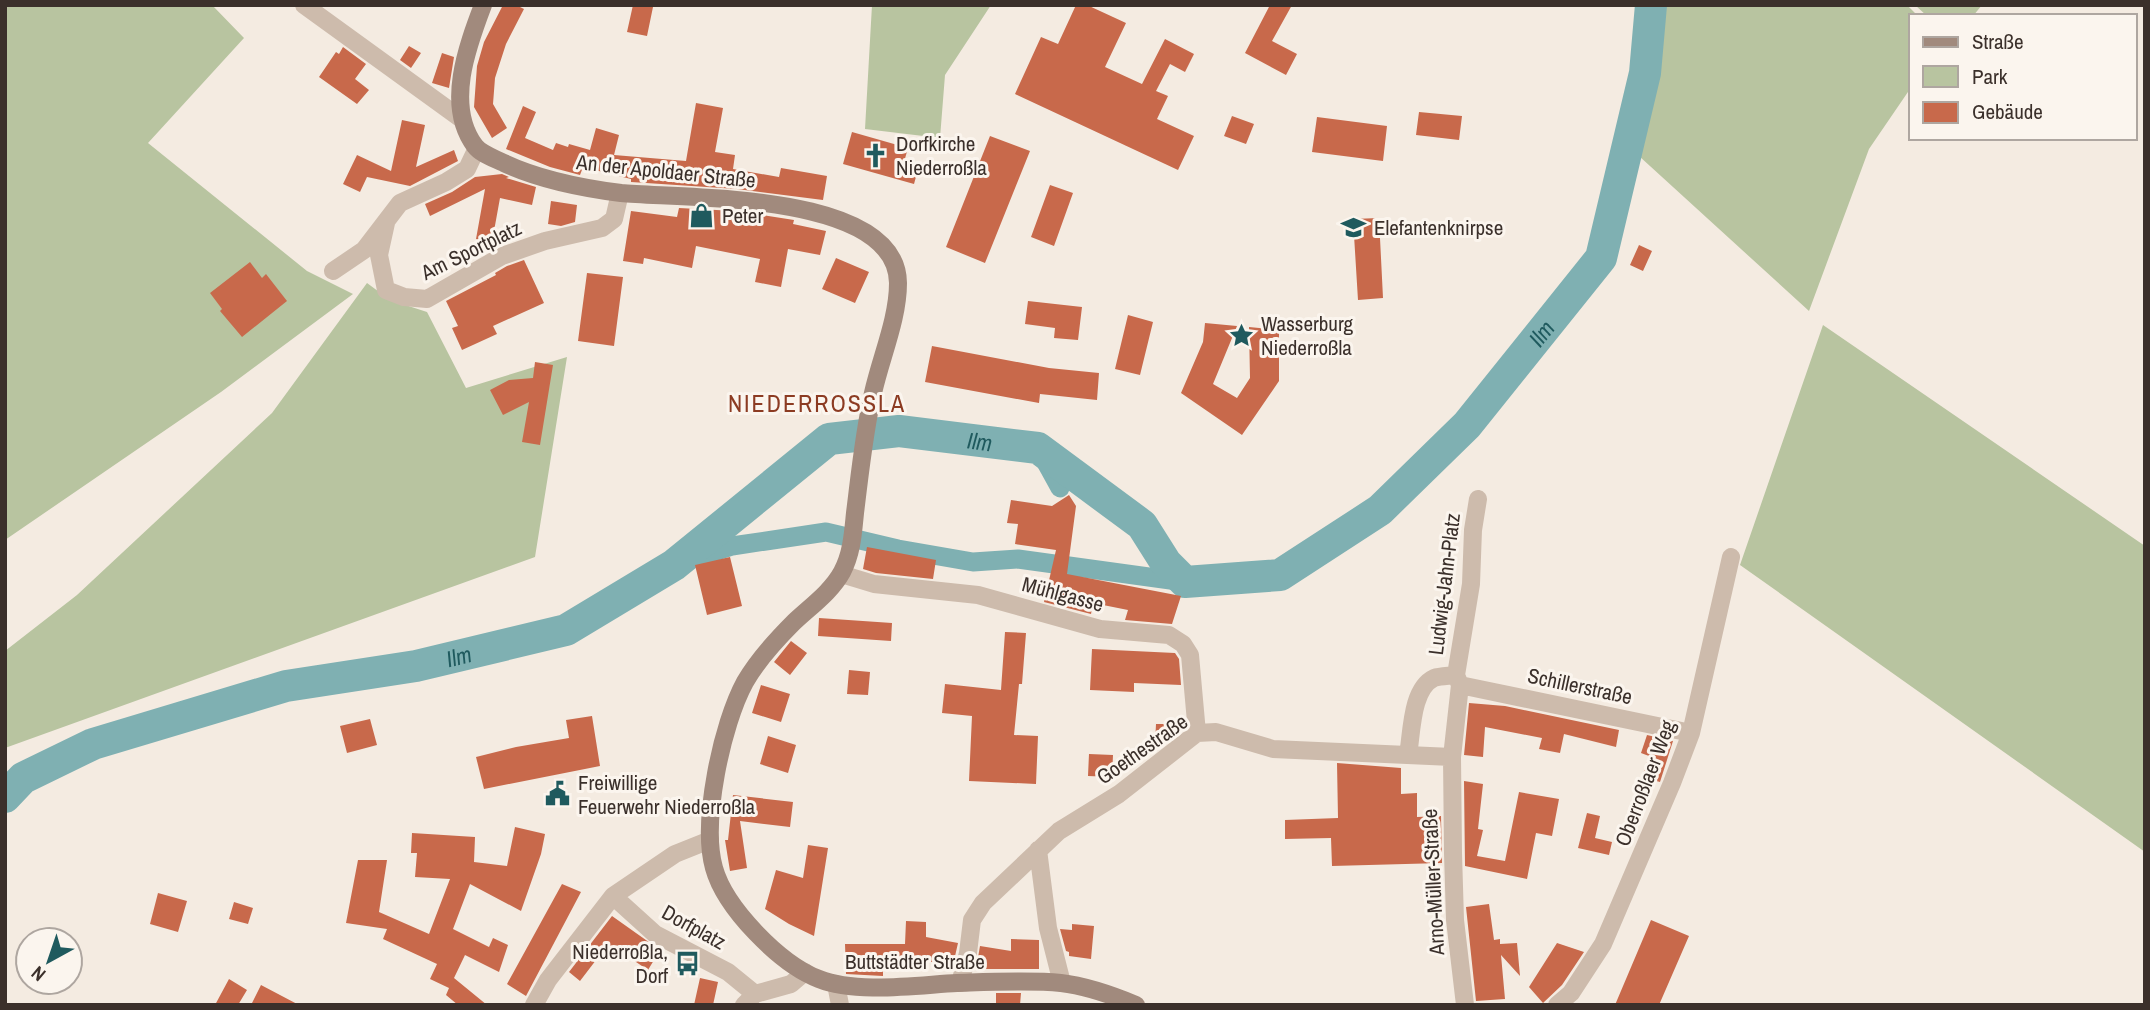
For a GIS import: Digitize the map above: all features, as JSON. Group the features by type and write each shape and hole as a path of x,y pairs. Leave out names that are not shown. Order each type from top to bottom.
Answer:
{"main road":[{"path":"477,150 460,118 461,76 483,5"},
{"name":"An der Apoldaer Straße","path":"477,150 520,171 570,184 620,192 720,198 814,211 873,236 888,250 897,274"},
{"name":"Buttstädter Straße","path":"897,274 895,307 865,432 850,551 841,574 830,589 793,623 763,658 745,682 733,709 712,801 710,840 716,874 726,893 768,944 821,981 897,988 960,983 1062,983 1106,993 1136,1005"}],"street":[{"path":"304,5 460,118"},
{"path":"322,5 347,35"},
{"path":"333,271 364,250 400,203 467,169 477,150"},
{"name":"Am Sportplatz","path":"386,223 379,255 386,290 404,297 427,299 502,256 545,241 602,228 614,219 620,192"},
{"name":"Ludwig-Jahn-Platz","path":"1452,757 1478,499"},
{"name":"Oberroßlaer Weg","path":"1557,1005 1571,993 1604,944 1691,733 1731,557"},
{"name":"Mühlgasse","path":"841,574 874,584 978,594 1100,629 1169,635 1183,644 1190,654 1197,733"},
{"name":"Ludwig-Jahn-Platz","path":"1408,755 1417,699 1423,687 1434,678 1458,680"},
{"name":"Schillerstraße","path":"1458,680 1691,733"},
{"name":"Goethestraße","path":"960,983 968,953 972,920 984,903 1059,831 1119,794 1197,733 1216,732 1273,749 1452,757"},
{"name":"Arno-Müller-Straße","path":"1452,757 1455,920 1465,1005"},
{"path":"534,1005 548,979 613,897 675,854 710,840"},
{"path":"1038,850 1048,928 1062,983"},
{"name":"Dorfplatz","path":"613,897 655,934 728,972 750,999"},
{"path":"750,999 792,984 805,972"},
{"path":"836,984 840,1005"}],"green space":[{"path":"5,5 212,5 244,38 148,143 307,271 353,294 221,392 5,540"},
{"path":"872,5 991,5 945,75 940,138 865,129"},
{"path":"1663,5 1907,5 1916,14 1909,14 1909,90 1869,149 1809,311 1639,156"},
{"path":"1915,5 1982,5 1975,14 1925,14"},
{"path":"367,283 390,300 427,312 466,388 567,357 535,557 5,748 5,651 77,595 272,413"},
{"path":"1823,325 2145,546 2145,852 1740,565"}],"building":[{"path":"503,5 516,5 524,9 506,44 495,78 493,104 507,128 492,138 474,107 477,66 484,42"},
{"path":"633,5 653,7 647,36 627,32"},
{"path":"1076,5 1087,5 1126,23 1105,67 1142,84 1165,39 1194,54 1185,72 1170,64 1156,91 1168,96 1157,119 1194,136 1178,170 1015,94 1041,37 1058,44"},
{"path":"1270,5 1292,5 1272,41 1297,54 1286,75 1245,53"},
{"path":"409,46 421,53 411,68 400,60"},
{"path":"343,47 366,64 355,79 369,90 357,104 319,77 336,52 339,54"},
{"path":"442,53 454,57 449,88 432,83"},
{"path":"696,103 723,108 715,152 735,155 733,169 779,177 781,168 827,176 823,200 737,189 631,182 631,179 583,167 580,175 550,167 506,149 523,106 536,112 525,138 553,150 556,143 590,150 596,128 619,135 614,155 686,161"},
{"path":"1419,112 1462,116 1459,140 1416,135"},
{"path":"1232,116 1254,124 1246,144 1224,136"},
{"path":"1317,117 1387,126 1383,161 1312,152"},
{"path":"402,120 425,125 416,167 454,150 458,161 410,186 367,177 360,192 343,184 357,155 391,171"},
{"name":"Dorfkirche Niederroßla","path":"852,132 908,148 904,162 919,166 914,184 843,164"},
{"path":"990,136 1030,151 985,263 946,247"},
{"path":"502,174 509,177 506,178 536,187 532,205 500,198 492,242 476,239 485,189 430,216 425,204 452,192 475,177"},
{"path":"1050,185 1073,193 1054,246 1031,237"},
{"path":"551,201 577,205 575,222 561,226 548,224"},
{"path":"679,208 735,211 794,220 793,224 826,231 820,255 788,249 781,287 755,282 760,259 696,246 692,268 644,258 643,264 623,261 631,211 677,217"},
{"path":"1379,218 1383,298 1358,300 1353,219"},
{"path":"1639,245 1652,251 1643,271 1630,265"},
{"path":"836,258 869,272 855,303 822,289"},
{"path":"524,260 544,303 493,326 497,334 462,350 452,328 458,326 446,301 496,275 495,273 507,266"},
{"path":"250,262 262,278 266,274 287,301 242,337 220,311 222,309 210,293"},
{"path":"587,273 623,277 614,346 578,341"},
{"path":"1028,301 1082,307 1078,340 1054,338 1055,328 1025,324"},
{"path":"1128,315 1153,322 1140,375 1115,369"},
{"path":"1205,323 1237,326 1213,384 1237,398 1250,378 1249,327 1279,330 1279,381 1242,435 1181,393 1203,342"},
{"path":"932,346 1049,368 1099,373 1097,400 1040,394 1039,403 925,382"},
{"path":"535,362 553,365 540,445 522,442 529,402 503,415 490,390 509,380 533,378"},
{"path":"1069,495 1076,506 1067,574 1181,596 1172,624 1125,620 1128,610 1093,603 1091,614 1044,602 1056,550 1015,544 1018,524 1007,523 1011,500 1052,506"},
{"path":"867,547 936,560 933,579 876,573 863,569"},
{"path":"730,557 742,606 707,615 695,565"},
{"path":"819,618 892,623 891,641 818,636"},
{"path":"1005,632 1026,633 1014,735 1038,736 1036,784 969,781 972,716 942,713 945,684 1001,690"},
{"path":"791,641 807,653 790,675 774,662"},
{"path":"1092,649 1175,653 1179,659 1181,685 1134,683 1134,692 1090,690"},
{"path":"849,670 870,672 868,695 847,694"},
{"path":"761,685 790,694 781,722 752,713"},
{"path":"1469,703 1505,706 1619,730 1616,747 1564,734 1560,753 1539,749 1542,738 1485,727 1483,757 1464,755"},
{"path":"592,716 600,766 484,789 476,757 569,738 566,720"},
{"path":"370,719 377,745 347,753 340,726"},
{"path":"1156,724 1170,724 1169,741 1164,744 1155,744"},
{"path":"1647,735 1673,741 1660,782 1642,777 1649,756 1641,753"},
{"path":"768,736 796,745 788,773 760,764"},
{"path":"1089,754 1113,755 1112,777 1088,776"},
{"path":"1337,763 1401,768 1401,794 1417,793 1417,817 1441,816 1442,863 1332,866 1331,838 1285,839 1285,820 1338,818"},
{"path":"1464,781 1483,784 1478,829 1483,830 1477,856 1505,861 1519,792 1559,799 1552,836 1536,833 1527,879 1465,866"},
{"path":"733,795 793,802 790,827 740,821 747,868 730,871 725,840 728,840"},
{"path":"1587,813 1600,816 1595,838 1612,842 1609,855 1578,848"},
{"path":"515,827 545,834 541,854 521,911 470,884 453,929 489,947 493,938 508,945 499,972 465,955 454,978 487,1005 458,1005 446,995 449,988 430,979 437,964 383,939 387,929 346,923 358,860 387,860 379,912 429,934 450,879 415,877 417,853 411,853 412,833 475,837 474,862 507,866"},
{"path":"808,845 828,848 814,936 765,909 776,870 803,878"},
{"path":"562,884 581,892 526,996 507,984"},
{"path":"158,893 187,901 178,932 150,924"},
{"path":"234,902 253,908 248,924 229,919"},
{"path":"1489,904 1494,940 1500,939 1500,944 1517,943 1520,976 1501,955 1505,999 1476,1001 1466,907"},
{"path":"612,916 660,950 648,970 627,956 624,960 606,947 580,981 569,972"},
{"path":"1651,920 1689,936 1659,1005 1615,1005"},
{"path":"906,921 926,922 926,937 958,943 953,965 883,960 883,976 846,974 845,944 905,944"},
{"path":"1072,924 1094,926 1091,959 1069,956 1066,951 1060,929 1072,930"},
{"path":"1011,939 1039,940 1039,969 976,969 980,946 1011,951"},
{"path":"1557,943 1584,952 1562,985 1543,1003 1529,987"},
{"path":"700,978 718,982 713,1005 694,1005"},
{"path":"229,979 247,990 238,1005 215,1005"},
{"path":"261,985 299,1005 251,1005"},
{"path":"996,993 1021,993 1020,1005 996,1005"}],"waterway":[{"name":"Ilm","path":"5,797 23,778 93,744 286,686 416,666 566,630 674,565 829,439 899,431 1038,448 1142,525 1166,563 1185,582 1280,575 1380,510 1467,425 1601,258 1645,73 1651,5"},
{"path":"1038,448 1060,488"},
{"path":"674,565 732,546 826,532 898,549 973,562 1018,559 1185,582"}],"place":[{"name":"Dorfkirche Niederroßla","path":"876,155"},
{"name":"Peter","path":"702,215"},
{"name":"Elefantenknirpse","path":"1354,227"},
{"name":"Wasserburg Niederroßla","path":"1241,335"},
{"name":"Freiwillige Feuerwehr Niederroßla","path":"558,794"},
{"name":"Niederroßla, Dorf","path":"688,963"}],"district":[{"name":"NIEDERROSSLA","path":"817,403"}]}
